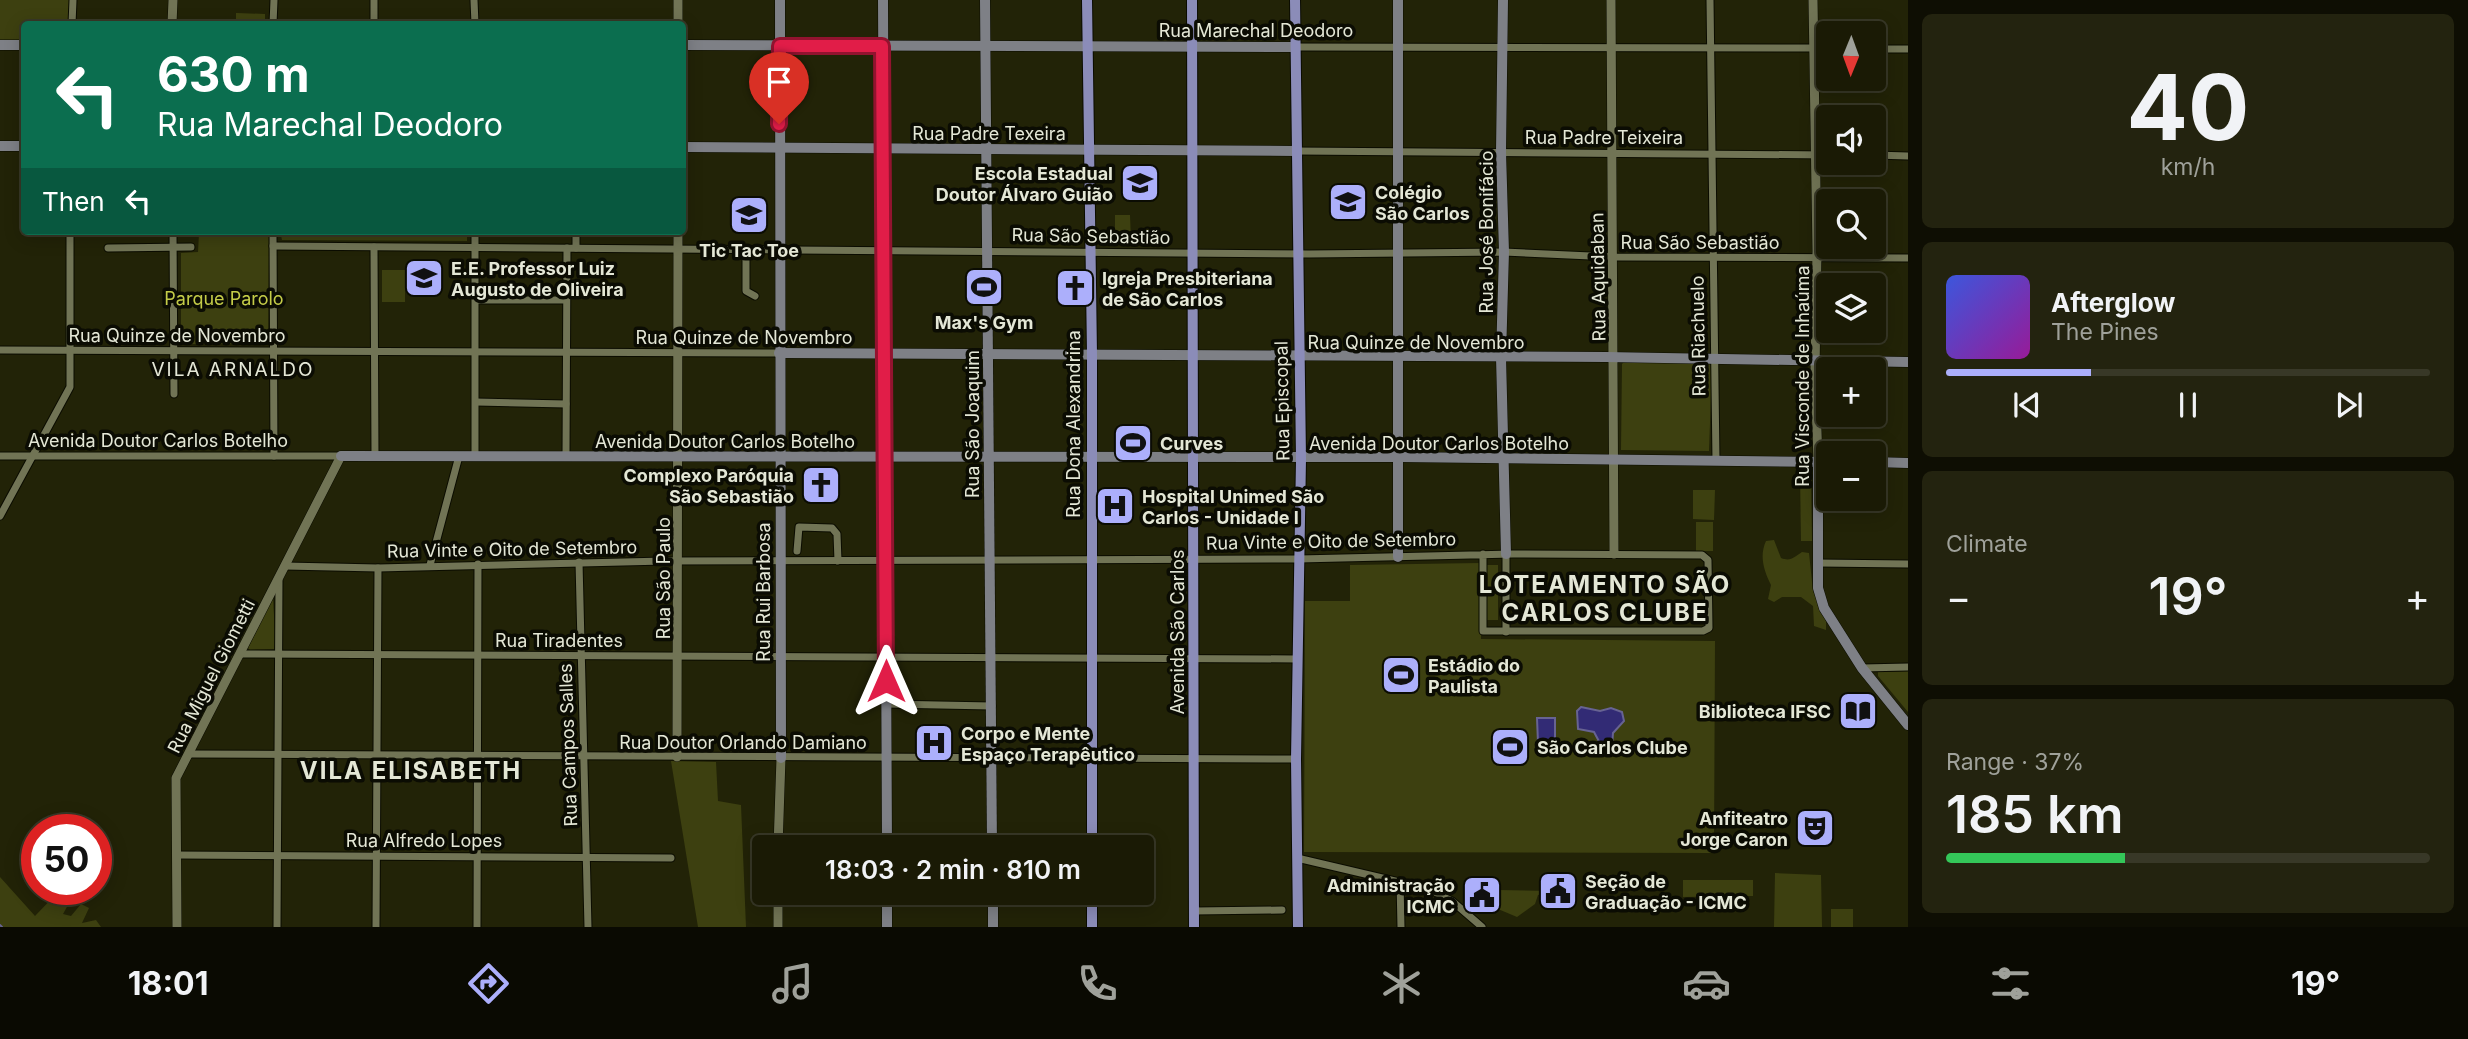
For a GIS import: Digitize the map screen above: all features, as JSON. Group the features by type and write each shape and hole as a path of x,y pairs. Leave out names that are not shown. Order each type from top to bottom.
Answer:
{"main road":[{"name":"Rua Rui Barbosa","path":"780,0 781,758"},
{"path":"883,0 887,835"},
{"name":"Rua São Joaquim","path":"985,0 992,835"},
{"name":"Rua Dona Alexandrina","path":"1087,0 1092,835"},
{"name":"Avenida São Carlos","path":"1192,0 1194,927"},
{"name":"Rua Episcopal","path":"1295,0 1301,459 1296,759 1298,927"},
{"path":"1398,0 1398,557"},
{"name":"Rua José Bonifácio","path":"1503,0 1501,152 1504,252 1501,357 1506,554"},
{"path":"0,45 21,45"},
{"name":"Rua Marechal Deodoro","path":"686,45 1294,47"},
{"path":"0,146 21,146"},
{"name":"Rua Padre Texeira","path":"686,147 1296,151"},
{"name":"Rua Quinze de Novembro","path":"779,354 1193,354 1300,358 1616,357 1714,361 1908,362"},
{"name":"Avenida Doutor Carlos Botelho","path":"341,456 988,459 1399,457 1816,462"},
{"path":"1886,462 1908,463"},
{"name":"Rua Visconde de Inhaúma","path":"1821,511 1818,588 1824,608 1862,668 1908,724"},
{"path":"887,905 887,927"},
{"path":"993,905 993,927"},
{"path":"1092,905 1092,927"}],"street":[{"path":"72,21 73,0"},
{"path":"172,21 173,0"},
{"path":"273,21 274,0"},
{"path":"374,0 374,21"},
{"path":"474,0 475,21"},
{"path":"678,0 678,21"},
{"name":"Rua Aquidaban","path":"1611,0 1616,357 1614,554"},
{"name":"Rua Riachuelo","path":"1710,0 1716,461"},
{"name":"Rua Visconde de Inhaúma","path":"1813,0 1816,154"},
{"name":"Rua Marechal Deodoro","path":"1294,47 1814,48"},
{"path":"1886,49 1908,49"},
{"name":"Rua Padre Teixeira","path":"1296,151 1816,154"},
{"path":"1886,155 1908,156"},
{"path":"0,516 70,387 70,235"},
{"path":"173,235 174,394"},
{"path":"273,235 274,456"},
{"path":"475,235 475,456"},
{"path":"576,235 576,248"},
{"name":"Rua São Paulo","path":"677,757 678,235"},
{"name":"Rua São Sebastião","path":"273,246 1398,255 1504,252 1613,257 1816,258"},
{"path":"108,248 191,247"},
{"path":"374,247 375,455"},
{"path":"566,248 566,456"},
{"path":"747,249 746,291 755,296"},
{"name":"Rua São Sebastião","path":"1886,258 1908,258"},
{"name":"Rua Visconde de Inhaúma","path":"1817,259 1815,362 1822,441"},
{"path":"475,300 565,300"},
{"name":"Rua Quinze de Novembro","path":"0,350 779,354"},
{"path":"476,402 566,404"},
{"name":"Avenida Doutor Carlos Botelho","path":"0,456 341,456"},
{"name":"Rua Miguel Giometti","path":"177,927 176,778 341,456"},
{"path":"430,565 459,456"},
{"path":"797,551 799,527 832,528 837,534 838,561"},
{"path":"1483,554 1483,631 1506,632"},
{"name":"Rua Vinte e Oito de Setembro","path":"285,566 378,568 679,561 1091,561 1483,554 1705,555 1709,628 1703,631 1506,632"},
{"name":"Rua José Bonifácio","path":"1506,554 1506,632"},
{"name":"Rua Campos Salles","path":"579,562 588,927"},
{"path":"1818,563 1908,564"},
{"path":"477,927 478,564"},
{"path":"376,927 378,568"},
{"path":"277,927 279,581"},
{"name":"Rua Tiradentes","path":"240,654 1297,659"},
{"path":"1862,668 1908,667"},
{"path":"886,704 992,706"},
{"name":"Rua Doutor Orlando Damiano","path":"190,754 278,757 1296,759"},
{"name":"Rua Rui Barbosa","path":"778,835 781,758"},
{"name":"Rua Alfredo Lopes","path":"177,855 671,858"},
{"path":"1297,858 1400,881 1452,901 1482,927"},
{"path":"1400,881 1401,927"},
{"path":"778,905 778,927"},
{"path":"1194,911 1282,910"}],"green space":[{"path":"0,0 69,0 69,21 21,21 21,41 0,41"},
{"path":"236,13 265,14 265,21 236,21"},
{"path":"1115,215 1130,215 1131,241 1115,241"},
{"name":"Parque Parolo","path":"199,235 269,235 268,344 181,344 181,253 198,252"},
{"path":"281,235 467,235 467,241 282,240"},
{"path":"382,270 405,270 405,302 382,302"},
{"path":"1626,360 1709,362 1712,366 1709,451 1621,450 1622,364"},
{"path":"1800,474 1811,474 1812,541 1801,541"},
{"path":"1693,490 1715,490 1714,520 1693,519"},
{"path":"1696,522 1713,522 1713,551 1696,551"},
{"path":"1774,540 1781,558 1790,559 1802,552 1809,553 1813,591 1826,621 1826,630 1814,626 1813,606 1801,597 1782,597 1774,602 1768,599 1771,585 1764,569 1763,552 1766,541"},
{"name":"São Carlos Clube","path":"1480,563 1481,639 1715,641 1714,853 1304,852 1305,601 1350,601 1350,565"},
{"path":"1487,565 1498,565 1498,620 1487,620"},
{"path":"273,598 276,649 250,650 248,648"},
{"path":"1908,671 1908,712 1878,676 1878,672"},
{"path":"671,761 716,762 718,801 741,805 746,927 698,927"},
{"path":"1775,873 1821,875 1822,927 1774,927"},
{"path":"0,877 21,900 21,905 25,905 35,916 46,905 68,905 63,914 71,916 83,905 89,908 82,923 96,920 101,927 0,927"},
{"path":"1683,880 1753,880 1753,896 1683,897"},
{"path":"1498,890 1553,892 1538,895 1535,904 1517,917 1498,909 1495,900"},
{"path":"1831,909 1853,909 1853,927 1831,927"}],"shaded area":[{"path":"1581,707 1600,711 1611,708 1622,712 1624,721 1613,733 1612,746 1602,747 1594,732 1578,729 1577,711"},
{"path":"1537,718 1555,718 1555,743 1538,743"}],"place":[{"name":"Escola Estadual Doutor Álvaro Guião","path":"1140,183"},
{"name":"Colégio São Carlos","path":"1348,202"},
{"name":"Tic Tac Toe","path":"749,215"},
{"name":"E.E. Professor Luiz Augusto de Oliveira","path":"424,278"},
{"name":"Max's Gym","path":"984,287"},
{"name":"Igreja Presbiteriana de São Carlos","path":"1075,288"},
{"name":"Curves","path":"1133,443"},
{"name":"Complexo Paróquia São Sebastião","path":"821,485"},
{"name":"Hospital Unimed São Carlos - Unidade I","path":"1115,506"},
{"name":"Estádio do Paulista","path":"1401,675"},
{"name":"Biblioteca IFSC","path":"1858,711"},
{"name":"Corpo e Mente Espaço Terapêutico","path":"934,743"},
{"name":"São Carlos Clube","path":"1510,747"},
{"name":"Anfiteatro Jorge Caron","path":"1815,828"},
{"name":"Seção de Graduação - ICMC","path":"1558,891"},
{"name":"Administração ICMC","path":"1482,895"}],"district":[{"name":"VILA ARNALDO","path":"233,369"},
{"name":"LOTEAMENTO SÃO CARLOS CLUBE","path":"1605,598"},
{"name":"VILA ELISABETH","path":"411,770"}],"route":[{"path":"779,124 780,46 882,46 886,681"}]}
